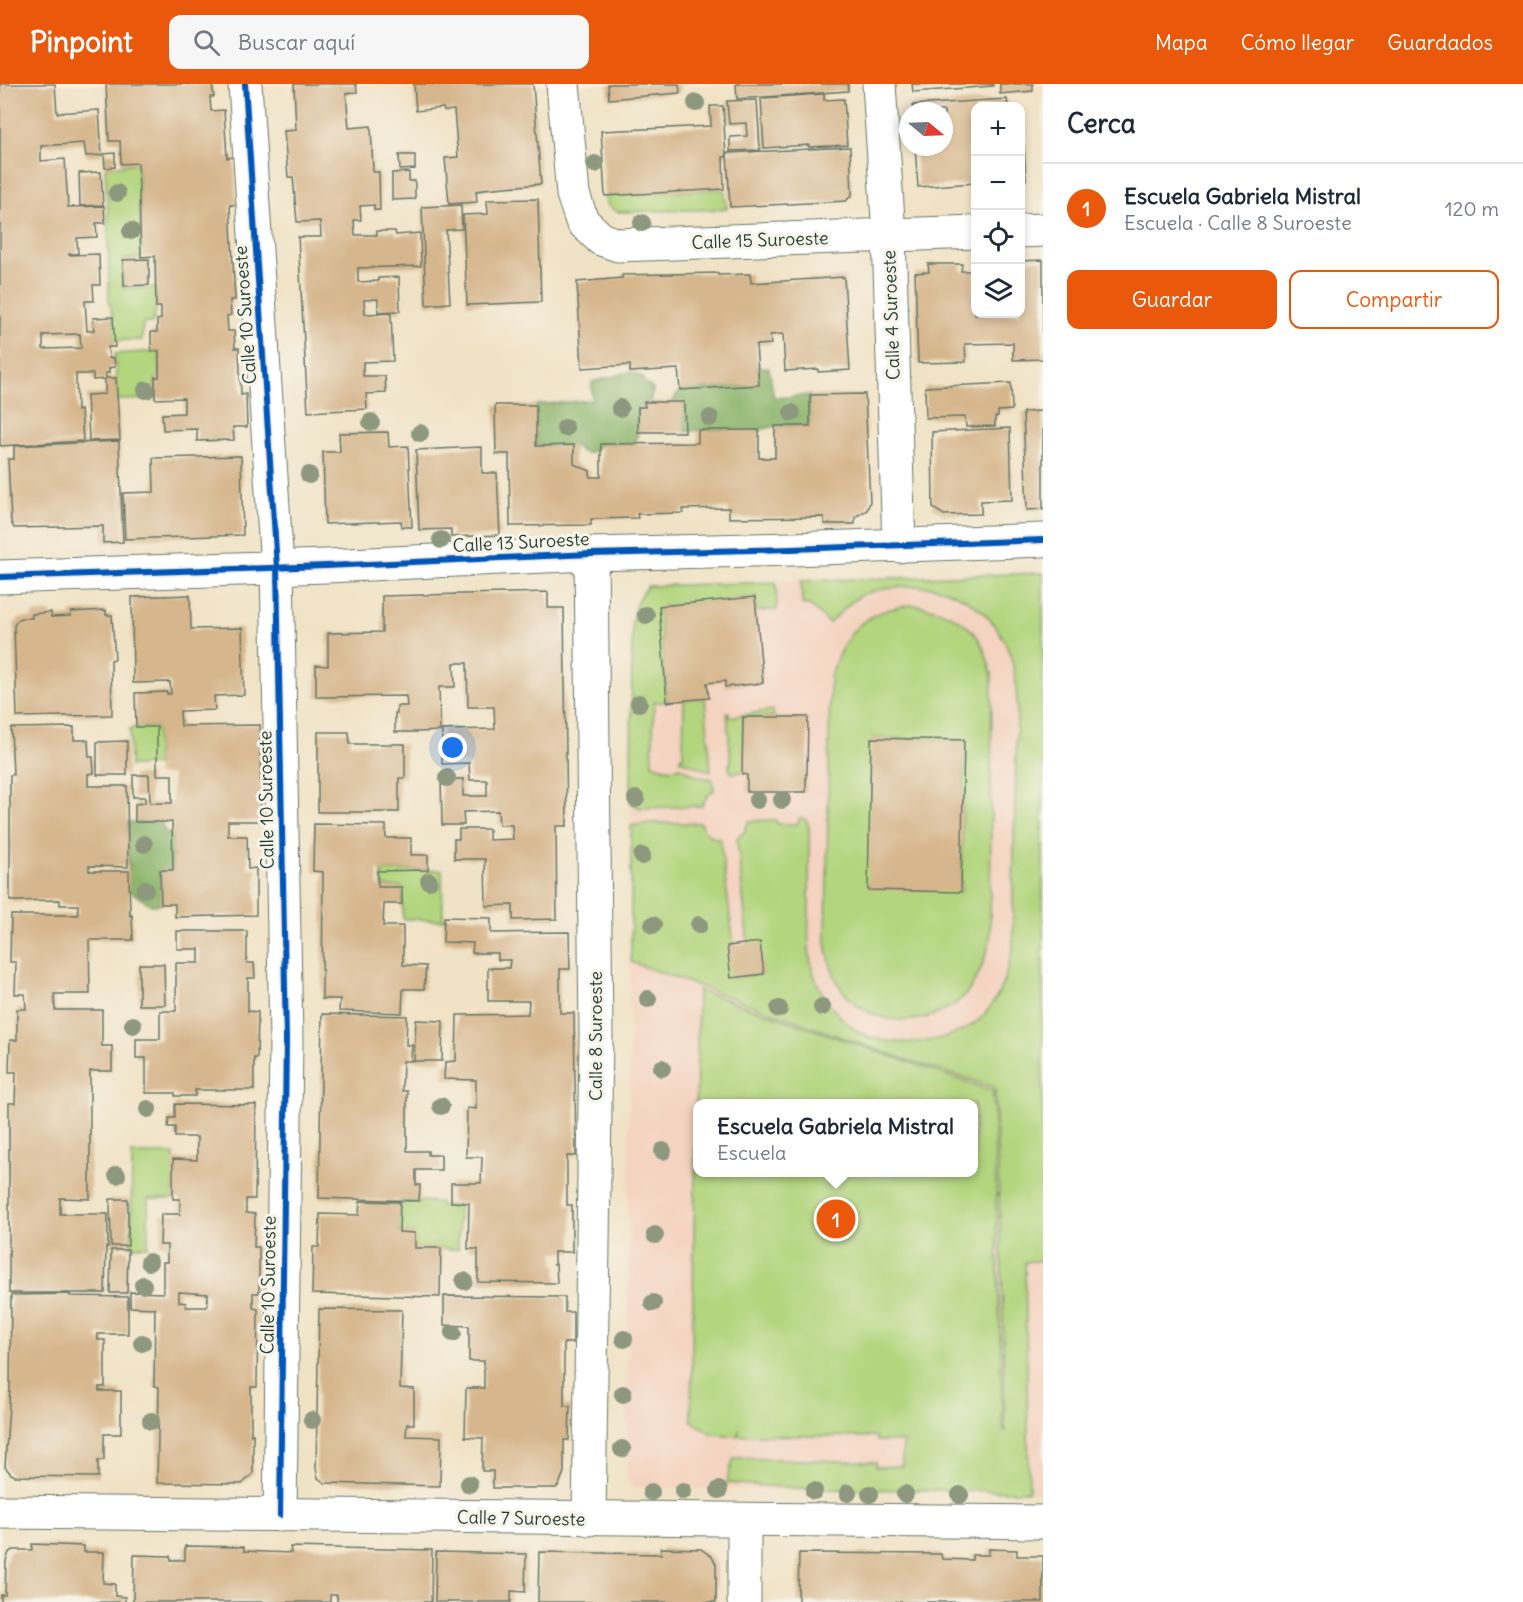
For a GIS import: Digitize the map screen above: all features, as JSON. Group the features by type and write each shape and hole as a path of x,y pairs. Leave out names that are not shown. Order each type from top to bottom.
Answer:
{"street":[{"name":"Calle 10 Suroeste","path":"245,84 277,567 286,1040 280,1515"},
{"name":"Calle 15 Suroeste","path":"563,84 573,194 582,221 602,238 618,245 971,232"},
{"name":"Calle 4 Suroeste","path":"879,84 889,235 899,546"},
{"path":"1025,231 1043,230"},
{"name":"Calle 13 Suroeste","path":"0,577 591,554 1043,540"},
{"name":"Calle 8 Suroeste","path":"589,1519 596,1036 591,554"},
{"name":"Calle 7 Suroeste","path":"0,1512 1043,1522"},
{"path":"744,1520 744,1602"}],"shaded area":[{"path":"1043,573 1043,1492 638,1488 630,1485 627,1476 632,622 640,593 648,586"}],"green space":[{"path":"138,163 141,257 123,260 123,288 155,288 156,307 153,323 143,323 142,340 114,340 113,317 109,300 105,168"},
{"path":"724,189 727,209 619,212 609,206 605,196"},
{"path":"159,351 159,377 155,378 155,399 117,400 115,354"},
{"path":"757,367 769,368 774,398 810,395 810,426 685,432 684,403 672,403 680,390 758,385"},
{"path":"630,372 642,377 645,383 653,389 650,402 645,402 645,407 638,408 638,432 635,444 601,444 588,453 584,453 574,445 536,446 536,405 592,400 592,382"},
{"path":"1043,573 1043,1260 1025,1262 1029,1491 810,1489 726,1483 734,1458 876,1462 876,1467 902,1466 903,1442 877,1441 876,1437 739,1435 739,1429 738,1436 712,1434 691,1420 695,1177 978,1177 978,1099 696,1099 698,990 993,1091 1003,1430 1005,1431 995,1088 883,1052 631,962 631,826 651,823 701,823 708,834 720,839 734,946 732,978 763,974 748,944 737,839 744,832 749,821 776,820 777,824 798,824 799,818 806,819 809,827 809,934 812,968 824,995 846,1022 870,1037 904,1043 923,1042 957,1033 972,1025 990,1008 999,992 1013,949 1017,723 1017,698 1012,661 1001,635 985,614 974,605 937,588 898,587 867,593 848,605 829,623 809,605 802,604 801,581"},
{"path":"776,582 777,610 757,611 755,597 659,607 667,702 654,702 652,764 670,769 680,767 699,777 712,779 714,790 707,796 702,806 640,808 631,803 632,622 638,598 648,586"},
{"path":"921,606 949,614 965,624 978,638 992,674 990,940 986,956 973,985 949,1008 933,1016 898,1020 880,1017 864,1010 850,999 834,974 826,941 830,677 842,648 858,626 880,612","holes":["872,738 964,740 961,892"]},
{"path":"705,698 711,771 681,760 680,757 683,756 684,700"},
{"path":"773,710 774,717 743,717 743,772 732,773 729,764 731,763 727,713 729,712 729,717"},
{"path":"157,727 157,765 130,766 130,729"},
{"path":"128,822 161,822 165,832 173,834 173,870 160,871 161,904 151,905 129,890"},
{"path":"442,870 443,920 403,919 402,887 382,887 382,871"},
{"path":"132,1154 174,1154 173,1199 148,1199 148,1246 131,1246"},
{"path":"400,1202 440,1202 440,1206 459,1205 458,1249 415,1248 414,1233 399,1232"}],"building":[{"path":"0,84 55,84 57,113 99,110 102,155 86,156 84,143 41,146 41,161 65,159 68,207 104,206 105,223 96,223 97,237 77,238 78,254 69,255 99,254 100,285 93,285 94,301 85,301 87,331 94,330 93,318 113,317 115,347 108,347 109,358 114,358 115,367 109,368 106,378 116,378 120,440 89,441 87,395 105,394 105,379 93,380 93,374 76,374 77,411 81,410 83,441 0,446","holes":["80,334 81,348 43,349 43,335"]},
{"path":"106,84 212,84 214,97 210,97 211,111 224,110 227,158 234,157 237,205 230,205 235,300 230,300 231,315 227,316 228,331 234,331 235,348 239,348 241,395 246,394 247,427 233,427 234,440 197,441 197,429 163,430 162,414 184,413 184,398 155,399 155,377 159,377 159,351 151,351 151,332 157,332 157,320 161,319 161,307 156,307 155,256 141,257 138,163 121,164 120,141 109,141"},
{"path":"294,84 356,84 357,92 346,93 349,128 371,126 373,172 379,172 380,210 374,210 374,205 360,206 361,220 354,220 355,235 377,235 377,231 395,231 396,235 420,233 421,266 358,268 358,282 399,277 400,311 378,312 378,299 364,300 365,314 391,313 393,361 363,362 363,376 385,376 386,393 366,394 367,409 308,412 298,237 321,237 320,221 297,222 293,177 288,177 284,131 296,130"},
{"path":"414,84 533,84 541,184 484,189 476,191 477,202 449,204 445,158 458,157 454,110 444,111 443,108 416,111"},
{"path":"608,84 679,84 680,93 609,99"},
{"path":"736,84 848,84 848,91 737,99"},
{"path":"912,84 993,84 993,86 913,92"},
{"path":"1000,84 1033,84 1033,91 1000,94"},
{"path":"824,94 824,100 844,99 847,145 764,148 761,98"},
{"path":"1007,99 1007,102 971,102 971,183 918,187 916,156 953,156 953,102"},
{"path":"757,100 760,150 730,151 730,137 747,136 746,123 729,124 727,101"},
{"path":"710,106 723,106 726,157 723,157 724,189 605,196 601,131 711,126"},
{"path":"850,147 852,195 846,201 730,207 727,153"},
{"path":"115,153 115,167 105,168 104,154"},
{"path":"399,155 415,155 415,169 400,170"},
{"path":"101,172 103,205 80,206 79,173"},
{"path":"409,172 409,181 415,181 415,199 392,200 392,173"},
{"path":"538,199 541,302 467,305 463,215 488,214 487,200"},
{"path":"461,205 462,229 446,230 450,303 426,305 422,207"},
{"path":"149,259 149,285 124,286 123,260"},
{"path":"1043,260 1043,359 1013,360 1013,343 965,344 966,362 918,363 915,273 929,272 928,264 962,264 961,271 971,271 971,318 1025,318 1025,261"},
{"path":"718,273 718,275 750,274 751,283 844,277 850,370 785,371 783,334 770,335 771,344 756,345 759,385 680,390 678,369 630,372 630,365 582,368 577,282 622,278 622,275"},
{"path":"1011,383 1012,410 998,411 995,426 966,427 965,417 926,418 925,387"},
{"path":"865,394 870,502 867,510 855,517 855,524 824,524 824,517 729,518 729,508 683,509 683,513 637,514 638,518 591,519 591,525 510,526 509,454 496,454 495,405 536,405 536,446 574,445 574,464 590,471 590,477 601,477 601,444 698,443 698,430 759,430 759,458 775,458 775,426 810,426 810,395"},
{"path":"644,402 684,402 685,432 638,432 638,407 645,407"},
{"path":"1043,411 1043,509 1027,510 1023,412"},
{"path":"1010,428 1012,500 981,501 981,514 944,515 933,508 932,432"},
{"path":"388,432 389,447 408,446 412,527 402,527 401,521 325,524 323,452 340,452 339,433"},
{"path":"119,441 123,542 103,543 103,526 14,528 11,522 8,459 14,459 14,446"},
{"path":"482,447 482,473 497,473 500,535 451,537 451,529 419,530 416,450"},
{"path":"241,456 243,535 125,539 123,493 154,492 153,458"},
{"path":"548,592 548,608 564,608 567,826 556,826 557,919 513,920 513,905 486,906 485,859 454,859 454,839 459,839 459,829 489,829 489,840 513,839 512,825 499,825 498,811 463,812 464,825 442,825 441,779 463,779 463,796 487,796 487,780 470,780 469,763 442,764 442,730 495,729 494,707 468,707 467,663 454,663 455,687 439,687 440,731 417,732 395,732 397,706 407,706 406,696 316,697 316,665 328,666 328,633 382,632 382,596"},
{"path":"190,595 191,629 242,628 244,695 214,696 215,710 180,711 181,726 260,725 261,821 228,821 228,836 247,836 248,869 256,868 256,915 175,917 175,904 161,904 160,870 173,870 172,822 135,822 135,804 145,803 145,797 133,797 133,775 149,775 150,803 172,803 172,775 157,775 157,727 136,727 135,693 167,692 171,694 170,682 133,683 132,597"},
{"path":"755,597 763,683 725,687 725,681 707,683 709,698 667,702 659,606"},
{"path":"106,610 106,615 112,615 115,659 111,660 112,715 17,717 14,626 16,622 20,618 32,618 32,614 51,612 51,617 71,616 71,612"},
{"path":"743,717 808,717 806,792 747,792 747,775 742,774"},
{"path":"74,727 74,740 88,740 89,757 93,757 94,773 88,774 88,786 127,786 128,867 89,866 89,871 129,871 133,940 89,940 90,994 54,994 55,1010 102,1010 102,1046 112,1046 112,1071 90,1071 90,1199 60,1198 60,1214 108,1214 105,1293 9,1293 9,1103 15,1103 16,1072 9,1072 10,1040 17,1040 17,1009 26,1009 25,994 15,994 16,962 10,962 11,915 78,915 78,905 60,905 60,900 10,901 10,775 13,775 11,728"},
{"path":"318,732 349,732 350,744 405,744 405,778 399,778 399,812 318,812"},
{"path":"871,738 964,740 961,892 868,890"},
{"path":"127,741 127,775 97,775 97,742"},
{"path":"314,824 386,825 386,838 411,838 411,855 428,855 428,870 377,871 378,887 402,887 402,904 384,904 383,926 403,926 403,965 426,966 424,989 403,989 402,1013 339,1011 340,999 322,999 323,872 313,871"},
{"path":"444,917 491,918 491,933 569,932 570,969 560,969 560,1013 574,1013 576,1156 567,1156 567,1205 572,1205 572,1252 554,1252 557,1283 478,1282 478,1249 468,1249 469,1203 451,1202 451,1183 481,1183 482,1157 466,1157 467,1108 476,1109 476,1080 444,1079 445,1062 456,1061 457,1015 528,1014 529,1001 488,1001 488,968 509,968 510,960 498,960 498,953 472,953 473,943 443,942"},
{"path":"177,931 247,931 247,963 254,963 255,978 248,978 248,1011 258,1012 254,1090 195,1090 195,1096 146,1093 146,1058 136,1058 136,1039 160,1039 160,1011 176,1011 176,963 199,963 199,949 177,949"},
{"path":"760,942 764,974 731,978 727,946"},
{"path":"139,964 164,964 165,1005 139,1005"},
{"path":"322,1014 407,1016 406,1045 412,1045 411,1061 403,1061 402,1091 407,1091 407,1151 428,1151 428,1155 441,1155 441,1170 416,1170 416,1185 420,1185 419,1201 319,1198"},
{"path":"416,1020 443,1021 442,1061 414,1061"},
{"path":"175,1104 256,1105 255,1199 246,1199 246,1213 255,1214 254,1247 259,1247 259,1293 253,1293 253,1308 258,1309 257,1387 251,1387 253,1474 242,1484 157,1483 159,1387 154,1386 155,1308 130,1307 130,1292 163,1293 163,1262 167,1262 167,1245 160,1245 161,1214 180,1214 180,1199 173,1199 173,1159 197,1160 197,1137 175,1137 175,1127 168,1127 169,1118 175,1118","holes":["179,1292 208,1294 207,1307 186,1307 186,1303 179,1302"]},
{"path":"110,1199 128,1199 128,1246 111,1246"},
{"path":"360,1201 400,1202 399,1232 415,1233 415,1248 441,1248 440,1297 312,1294 313,1247 319,1247 320,1214 359,1215"},
{"path":"111,1250 128,1250 127,1293 110,1293"},
{"path":"70,1294 70,1296 128,1297 128,1334 98,1334 98,1340 105,1340 105,1387 99,1387 99,1391 121,1391 121,1434 104,1434 104,1460 98,1460 98,1477 15,1476 5,1467 10,1388 11,1295"},
{"path":"444,1296 565,1297 565,1312 573,1312 573,1343 564,1343 564,1406 570,1406 569,1440 564,1440 564,1472 556,1488 493,1488 493,1471 482,1471 483,1438 465,1437 466,1388 484,1388 484,1361 469,1361 469,1326 444,1325"},
{"path":"319,1309 402,1310 400,1388 414,1389 414,1424 407,1424 406,1436 441,1437 440,1486 325,1483 318,1478 316,1468"},
{"path":"32,1544 84,1546 84,1552 104,1552 103,1583 115,1584 115,1596 125,1597 125,1602 1,1602 1,1595 5,1595 6,1561 9,1552 32,1550"},
{"path":"185,1546 244,1547 244,1551 291,1553 290,1547 432,1550 431,1602 337,1602 337,1595 330,1595 330,1602 133,1602 134,1555 170,1556 171,1560 185,1560"},
{"path":"661,1548 701,1549 712,1557 716,1564 716,1602 538,1602 539,1552 661,1554"},
{"path":"989,1549 1017,1550 1017,1556 1043,1556 1043,1602 798,1602 799,1553 941,1554 942,1559 972,1560 972,1555 989,1555"},
{"path":"436,1552 526,1554 525,1592 511,1591 511,1602 435,1602"}],"cycle path":[{"path":"245,84 277,567 286,1040 280,1515"},
{"path":"0,577 591,554 1043,540"}],"place":[{"name":"Escuela Gabriela Mistral","path":"836,1219"}]}
